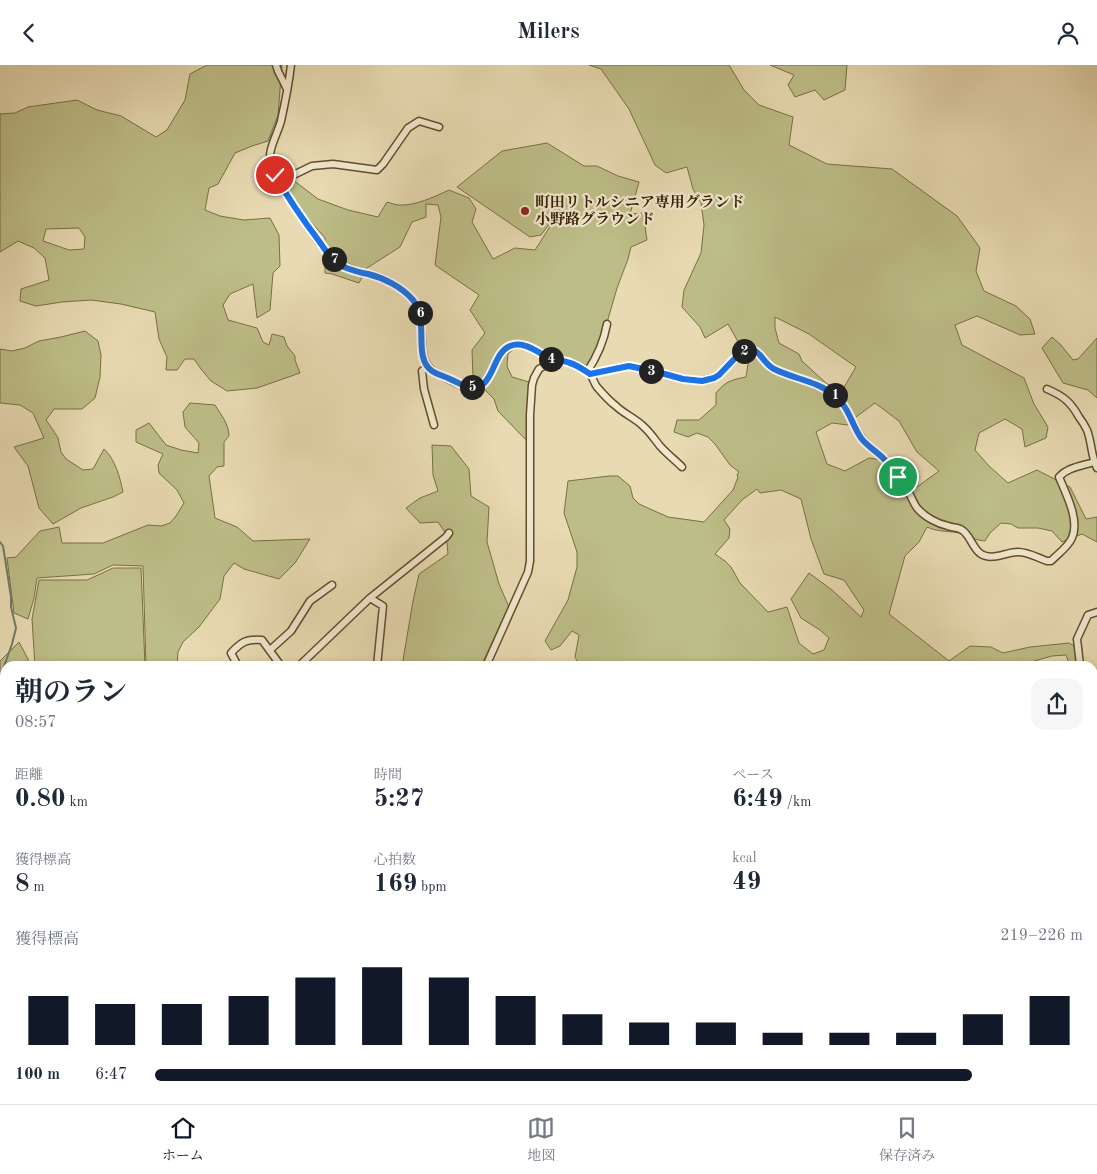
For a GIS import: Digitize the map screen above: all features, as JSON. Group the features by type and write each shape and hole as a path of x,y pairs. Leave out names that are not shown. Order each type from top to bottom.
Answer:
{"street":[{"path":"276,65 287,89"},
{"path":"291,65 280,122 272,144 271,168 298,213 336,262 360,273 381,278 406,293 416,305 422,321 422,352 428,367 435,373 468,387 474,387 486,382 501,353 510,346 524,345 554,360 571,363 588,373 597,387 617,407 643,426 682,467"},
{"path":"279,182 312,166 333,164 377,169 384,164 408,128 419,121 439,127"},
{"path":"588,373 605,337 607,324"},
{"path":"588,373 629,366 683,379 702,381 719,375 740,353 753,350 774,369 811,382 834,395 848,410 855,428 862,439 884,459 906,488 918,509 936,522 964,531 980,553 987,556 1004,556 1020,552 1051,561 1067,546 1074,533 1072,508 1059,477 1075,467 1095,465 1087,430 1074,409 1068,401 1047,389"},
{"path":"488,661 528,572 530,561 530,415 532,385 539,369 554,360"},
{"path":"428,367 422,371 424,389 434,425"},
{"path":"304,661 370,598 449,533"},
{"path":"270,650 291,631 310,601 332,585"},
{"path":"370,598 382,606 377,661"},
{"path":"1080,661 1077,639 1088,615 1097,612"},
{"path":"235,661 231,653 245,641 251,639 262,640 277,661"}],"green space":[{"path":"207,65 282,65 278,115 268,141 235,153 218,184 209,188 205,210 220,216 244,220 270,218 279,235 280,266 273,273 270,310 257,318 253,284 230,294 223,305 228,320 257,328 263,342 269,345 272,334 284,337 287,346 295,356 300,373 257,388 227,391 211,381 194,359 185,359 177,370 166,370 167,357 159,339 155,312 121,304 91,300 36,306 20,301 21,289 49,280 45,258 34,248 18,241 0,252 0,114 15,113 28,107 77,100 97,110 121,116 156,137 167,130 185,100 190,74","holes":["79,228 85,237 84,249 69,250 43,241 46,229"]},
{"path":"589,65 729,65 744,90 759,105 793,117 789,145 827,164 892,169 957,216 980,248 976,271 984,291 1016,306 1030,319 1035,334 1020,335 977,316 955,325 962,345 1024,378 1034,404 1048,427 1046,438 1025,447 1022,429 1005,419 979,433 975,450 1008,483 1037,470 1070,487 1086,519 1097,517 1097,542 1082,534 1062,542 1052,531 1038,528 1018,528 1011,524 1001,523 990,533 985,541 927,527 919,542 905,556 889,614 949,661 577,661 575,657 579,635 572,631 560,646 551,650 545,641 568,600 577,567 577,552 564,513 568,481 618,476 630,486 633,498 639,504 668,517 704,522 733,490 739,472 730,465 708,437 697,433 688,437 674,432 677,420 699,420 716,405 716,393 726,383 746,377 749,358 728,324 705,338 700,327 682,307 684,290 701,253 704,225 701,203 693,189 687,167 666,173 655,165 629,109 601,69","holes":["775,317 809,334 856,367 843,389 827,384 802,361 799,354 779,343 775,328","875,403 899,421 917,452 939,471 917,487 895,462 869,458 845,471 827,464 816,432 832,423 848,425","757,489 760,493 781,490 801,499 811,539 824,574 844,580 864,610 861,617 832,590 809,573 791,599 801,618 829,638 824,650 813,654 799,643 787,607 768,612 740,583 731,567 715,554 729,538 730,529 724,520 742,500"]},
{"path":"770,65 847,65 845,90 824,100 815,90 795,97 788,85 794,75"},
{"path":"547,143 584,166 597,166 618,176 639,182 630,214 643,213 647,240 631,247 604,333 586,370 526,348 516,347 508,354 507,366 512,377 529,382 529,443 498,411 494,399 473,378 472,350 485,333 470,310 479,295 435,265 441,217 438,205 426,204 426,217 412,222 400,247 367,268 359,283 325,273 325,238 302,212 284,186 293,180 318,199 348,210 378,217 387,202 398,205 411,204 424,201 449,190 469,198 476,209 472,222 493,259 515,248 535,250 565,203 541,235 530,237 457,187 502,151"},
{"path":"85,331 98,341 101,355 100,377 95,398 82,409 54,409 46,420 58,438 61,452 66,459 83,470 93,469 104,449 119,474 123,492 81,508 53,524 39,508 28,466 14,447 44,438 33,413 20,405 0,403 0,349 12,351 25,348 39,341"},
{"path":"1052,337 1073,360 1078,359 1097,338 1097,398 1088,390 1063,383 1042,348"},
{"path":"190,403 215,405 228,427 229,436 224,442 224,466 217,467 209,476 215,518 237,527 253,541 310,539 295,563 279,579 244,569 234,563 224,576 220,599 199,627 183,642 178,652 177,661 146,661 143,566 113,565 94,574 37,578 28,619 14,613 7,558 16,557 40,531 59,527 62,543 103,543 148,525 161,526 170,523 176,516 184,503 177,490 159,473 158,465 163,454 136,442 136,430 149,423 166,445 198,453 199,443 185,427 183,412"},
{"path":"432,445 451,446 469,469 471,496 489,507 487,542 499,584 509,607 483,661 403,661 419,574 448,554 446,534 438,522 420,523 406,508 420,498 438,491 433,475"},
{"path":"113,568 141,568 145,661 35,661 32,619 39,580 87,580"},
{"path":"19,642 28,661 0,661"},
{"path":"1069,643 1078,648 1081,661 1068,661 1066,655 1052,656 1034,661 949,661 970,646 991,647 1003,653 1030,647"}],"waterway":[{"path":"0,542 3,546 11,607 16,628 6,661"}],"place":[{"name":"町田リトルシニア専用グランド 小野路グラウンド","path":"525,211"}],"route":[{"path":"275,175 298,213 336,262 360,273 381,278 406,293 412,300 418,309 422,321 422,352 428,367 435,373 468,387 483,385 490,377 501,353 510,346 524,345 554,360 571,363 590,374 629,366 683,379 702,381 719,375 740,353 753,350 774,369 811,382 834,395 848,410 855,428 862,439 884,459 898,477"}]}
